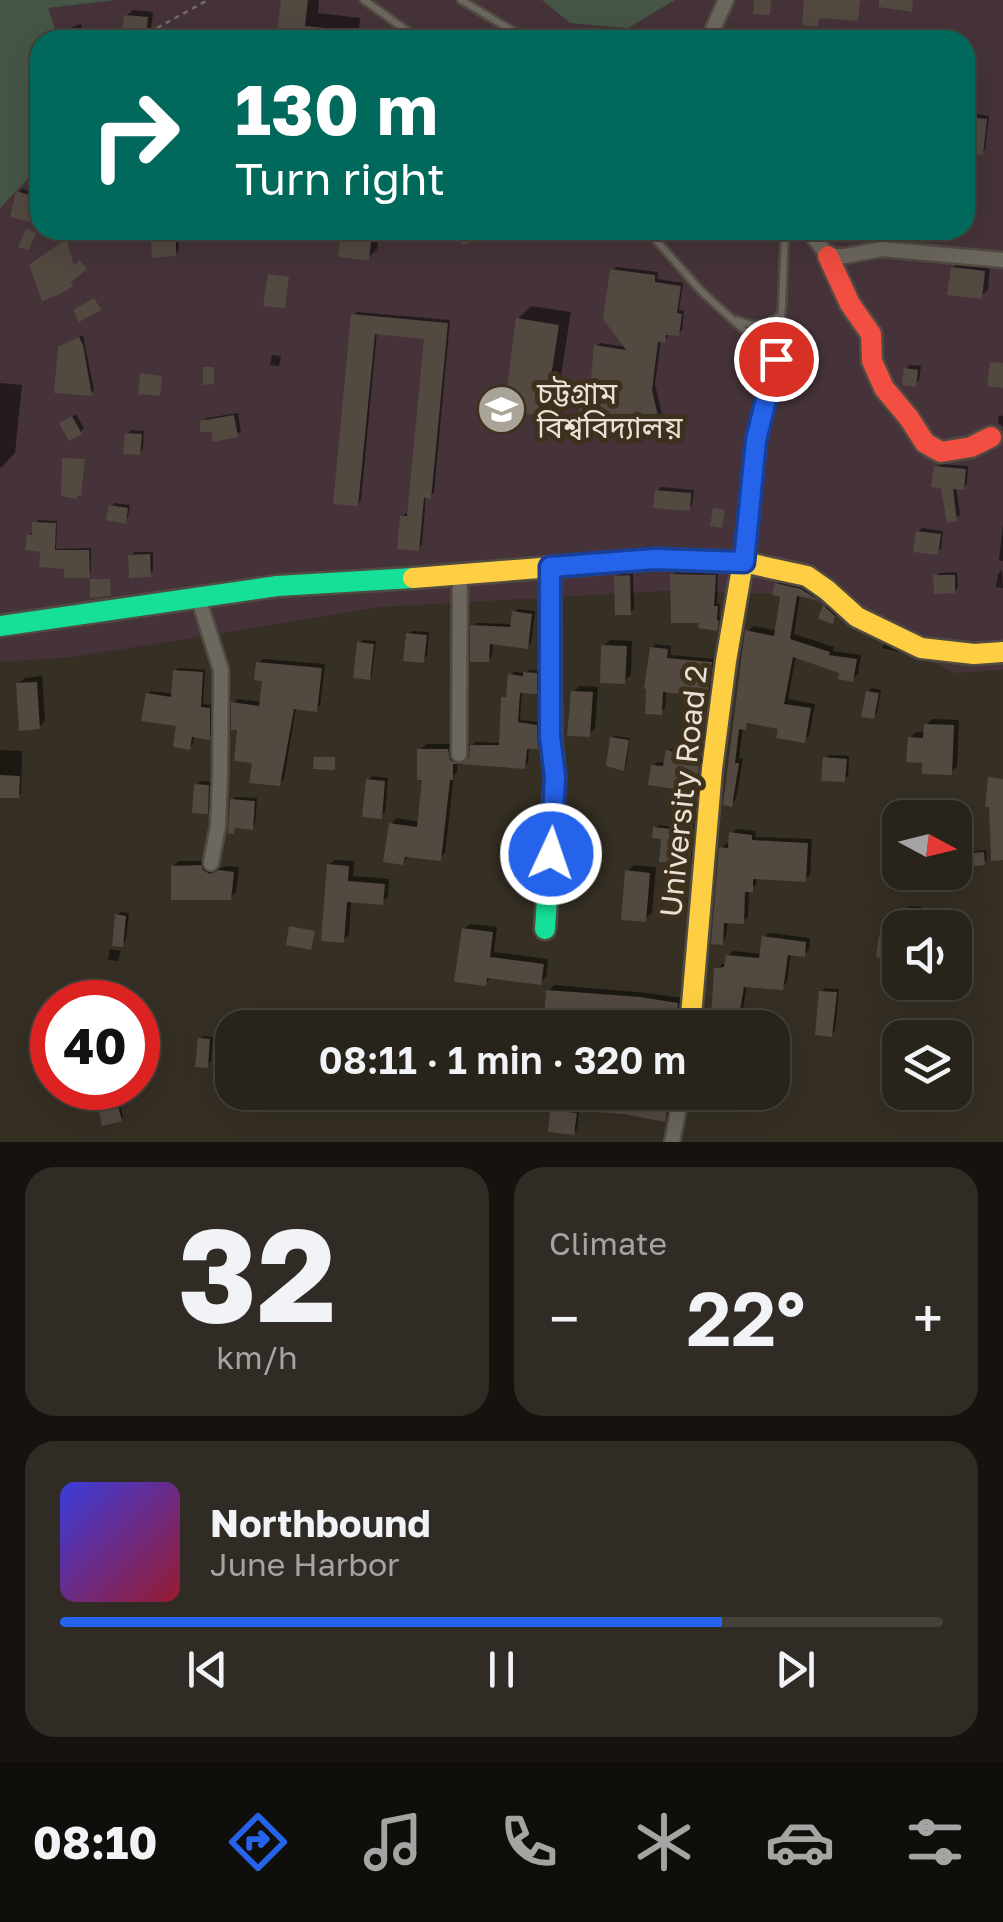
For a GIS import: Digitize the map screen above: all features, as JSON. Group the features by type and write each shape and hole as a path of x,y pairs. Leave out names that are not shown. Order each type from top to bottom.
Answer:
{"street":[{"path":"712,30 725,0"},
{"path":"816,240 871,334 872,361 884,388 925,443 940,452 971,448 991,437"},
{"path":"828,256 882,250 1003,260"},
{"path":"0,626 277,586 655,559 744,562 808,576 856,617 921,648 974,654 1003,652"},
{"name":"University Road 2","path":"692,1010 712,769 744,562"},
{"path":"545,929 555,777 550,736 550,567"},
{"path":"459,754 460,574"},
{"path":"198,597 221,670 218,826 211,862"},
{"path":"672,1142 678,1110"}],"lane":[{"path":"364,0 406,30"},
{"path":"462,0 512,30"},
{"path":"656,240 702,292 776,359"},
{"path":"744,562 756,440 776,359 785,240"},
{"path":"727,314 758,326 780,317 782,308"}],"path":[{"path":"157,28 208,0"}],"shaded area":[{"name":"চট্টগ্রাম বিশ্ববিদ্যালয়","path":"0,0 1003,0 1003,670 954,673 801,594 666,591 381,607 74,657 0,662"}],"green space":[{"path":"0,0 116,0 48,8 56,30 30,30 30,176 0,208"},
{"path":"542,0 675,0 628,28 570,23"}],"building":[{"path":"281,0 308,0 305,26 345,30 277,30"},
{"path":"754,0 771,0 770,15 753,14"},
{"path":"804,0 860,0 858,21 819,18 818,27 802,25"},
{"path":"879,0 913,0 912,12 879,7"},
{"path":"124,15 148,17 147,30 122,30"},
{"path":"975,118 987,119 983,155 975,154"},
{"path":"16,191 30,195 30,222 10,217"},
{"path":"26,228 30,230 33,240 29,250 18,247"},
{"path":"66,240 74,265 80,260 87,269 71,282 73,286 42,301 29,265"},
{"path":"340,240 371,240 369,261 338,257"},
{"path":"176,241 176,256 152,258 151,242"},
{"path":"951,267 985,271 982,299 947,295"},
{"path":"610,269 655,275 655,282 681,286 679,336 666,335 665,343 658,342 652,390 660,425 644,438 625,422 594,432 577,413 599,381 591,380 594,345 626,350 603,319"},
{"path":"268,274 289,277 285,308 263,306"},
{"path":"94,298 101,310 79,322 73,310"},
{"path":"351,314 448,323 431,499 424,498 419,551 397,549 400,516 407,516 424,339 375,334 358,506 333,504"},
{"path":"516,318 559,325 545,416 504,411"},
{"path":"79,337 92,396 54,393 58,347"},
{"path":"990,362 1003,363 1003,388 987,386"},
{"path":"203,367 214,367 214,384 203,385"},
{"path":"904,368 918,370 916,387 902,385"},
{"path":"140,373 162,376 160,396 138,394"},
{"path":"234,415 238,437 212,442 212,432 200,432 200,421"},
{"path":"72,416 82,434 69,441 59,423"},
{"path":"125,433 142,434 140,455 123,454"},
{"path":"62,458 85,459 81,496 77,499 61,496"},
{"path":"934,466 966,469 964,490 953,489 957,521 947,523 941,488 931,487"},
{"path":"655,490 691,493 690,511 653,508"},
{"path":"109,505 128,508 126,524 106,520"},
{"path":"713,508 725,510 722,528 710,526"},
{"path":"32,522 56,523 55,550 89,550 90,578 64,578 64,569 39,567 40,552 25,550 27,535 32,535"},
{"path":"916,531 941,534 938,555 913,552"},
{"path":"150,554 151,577 129,578 128,555"},
{"path":"670,574 716,575 717,631 698,628 699,623 671,623"},
{"path":"630,575 631,615 615,615 614,576"},
{"path":"933,575 955,575 955,593 934,594"},
{"path":"90,579 110,579 111,596 90,598"},
{"path":"775,583 801,589 818,600 797,596 790,639 830,652 829,655 857,659 853,682 793,657 784,704 811,708 805,743 776,738 778,729 747,723 746,730 739,729 735,763 739,763 732,807 723,805 745,630 774,636 780,597 772,595"},
{"path":"823,605 835,616 833,624 818,619"},
{"path":"512,611 532,614 528,649 490,644 489,662 470,662 470,625 510,627"},
{"path":"406,633 427,635 424,663 403,661"},
{"path":"357,642 374,644 370,680 353,678"},
{"path":"601,645 627,646 625,684 600,683"},
{"path":"650,647 668,649 667,658 712,662 696,792 648,785 651,765 663,766 666,750 688,755 691,723 686,723 689,695 663,692 662,715 645,714"},
{"path":"256,662 322,668 317,712 294,709 280,786 249,783 252,763 234,761 237,730 231,730 231,702 259,706 262,681 254,680"},
{"path":"173,670 203,672 201,707 210,708 210,740 192,737 190,750 173,747 176,726 141,721 146,693 171,697"},
{"path":"523,672 537,673 537,694 520,693 518,722 537,725 538,749 527,749 525,769 460,764 469,758 470,745 499,745 501,697 506,697 508,674 523,676"},
{"path":"37,682 40,729 19,731 16,683"},
{"path":"571,691 593,692 590,737 567,736"},
{"path":"866,691 879,693 874,719 861,717"},
{"path":"924,724 954,725 952,775 922,774 922,763 906,762 908,737 923,738"},
{"path":"610,737 629,740 624,771 606,766"},
{"path":"417,749 448,749 450,760 458,764 453,764 450,780 441,861 405,857 403,865 383,862 389,823 417,827 422,780 417,780"},
{"path":"314,757 335,757 335,770 313,769"},
{"path":"823,757 847,759 845,782 821,781"},
{"path":"0,775 20,776 19,798 0,798"},
{"path":"988,777 1003,779 1003,860 991,861 989,807 985,807"},
{"path":"366,779 385,781 382,819 362,817"},
{"path":"194,784 209,785 208,814 192,813"},
{"path":"230,799 255,801 253,830 235,828 234,834 228,833"},
{"path":"685,812 694,813 690,864 659,862 661,839 652,838 653,827 683,830"},
{"path":"729,832 752,835 752,840 808,843 806,882 753,879 753,892 745,892 744,924 724,923 723,945 711,944 719,847 728,848"},
{"path":"525,846 537,848 535,878 522,876"},
{"path":"984,852 985,865 972,866 972,853"},
{"path":"327,864 349,866 348,881 385,884 383,905 347,902 344,943 321,941"},
{"path":"201,865 210,874 219,870 234,872 231,900 171,900 171,866"},
{"path":"625,870 650,873 646,922 621,920"},
{"path":"115,914 126,916 123,947 112,946"},
{"path":"289,926 315,931 311,950 286,945"},
{"path":"462,928 493,932 490,957 544,964 541,985 487,978 486,986 454,982"},
{"path":"762,936 806,942 805,957 788,955 783,990 744,987 740,1010 712,1010 714,968 724,967 726,955 759,958"},
{"path":"879,936 882,936 882,958 876,957"},
{"path":"546,990 678,1003 677,1010 545,1010"},
{"path":"819,991 837,992 832,1037 815,1035"},
{"path":"198,1038 210,1039 208,1068 195,1067"},
{"path":"119,1110 122,1121 102,1126 99,1112 93,1112"},
{"path":"550,1110 577,1113 574,1135 548,1132"},
{"path":"583,1110 668,1110 665,1122"}],"traffic: fast":[{"path":"545,929 555,777 551,736 550,567"},
{"path":"0,626 277,586 413,578"}],"traffic: slow":[{"path":"413,578 655,559 743,562 807,576 857,617 921,648 974,654 1003,652"},
{"path":"692,1010 712,769 743,562"}],"traffic: jam":[{"path":"828,256 850,304 871,334 872,361 884,388 925,443 941,452 971,447 991,437"}],"place":[{"name":"চট্টগ্রাম বিশ্ববিদ্যালয়","path":"502,410"}],"route":[{"path":"551,854 555,777 550,736 550,567 655,559 744,562 756,440 776,359"}]}
